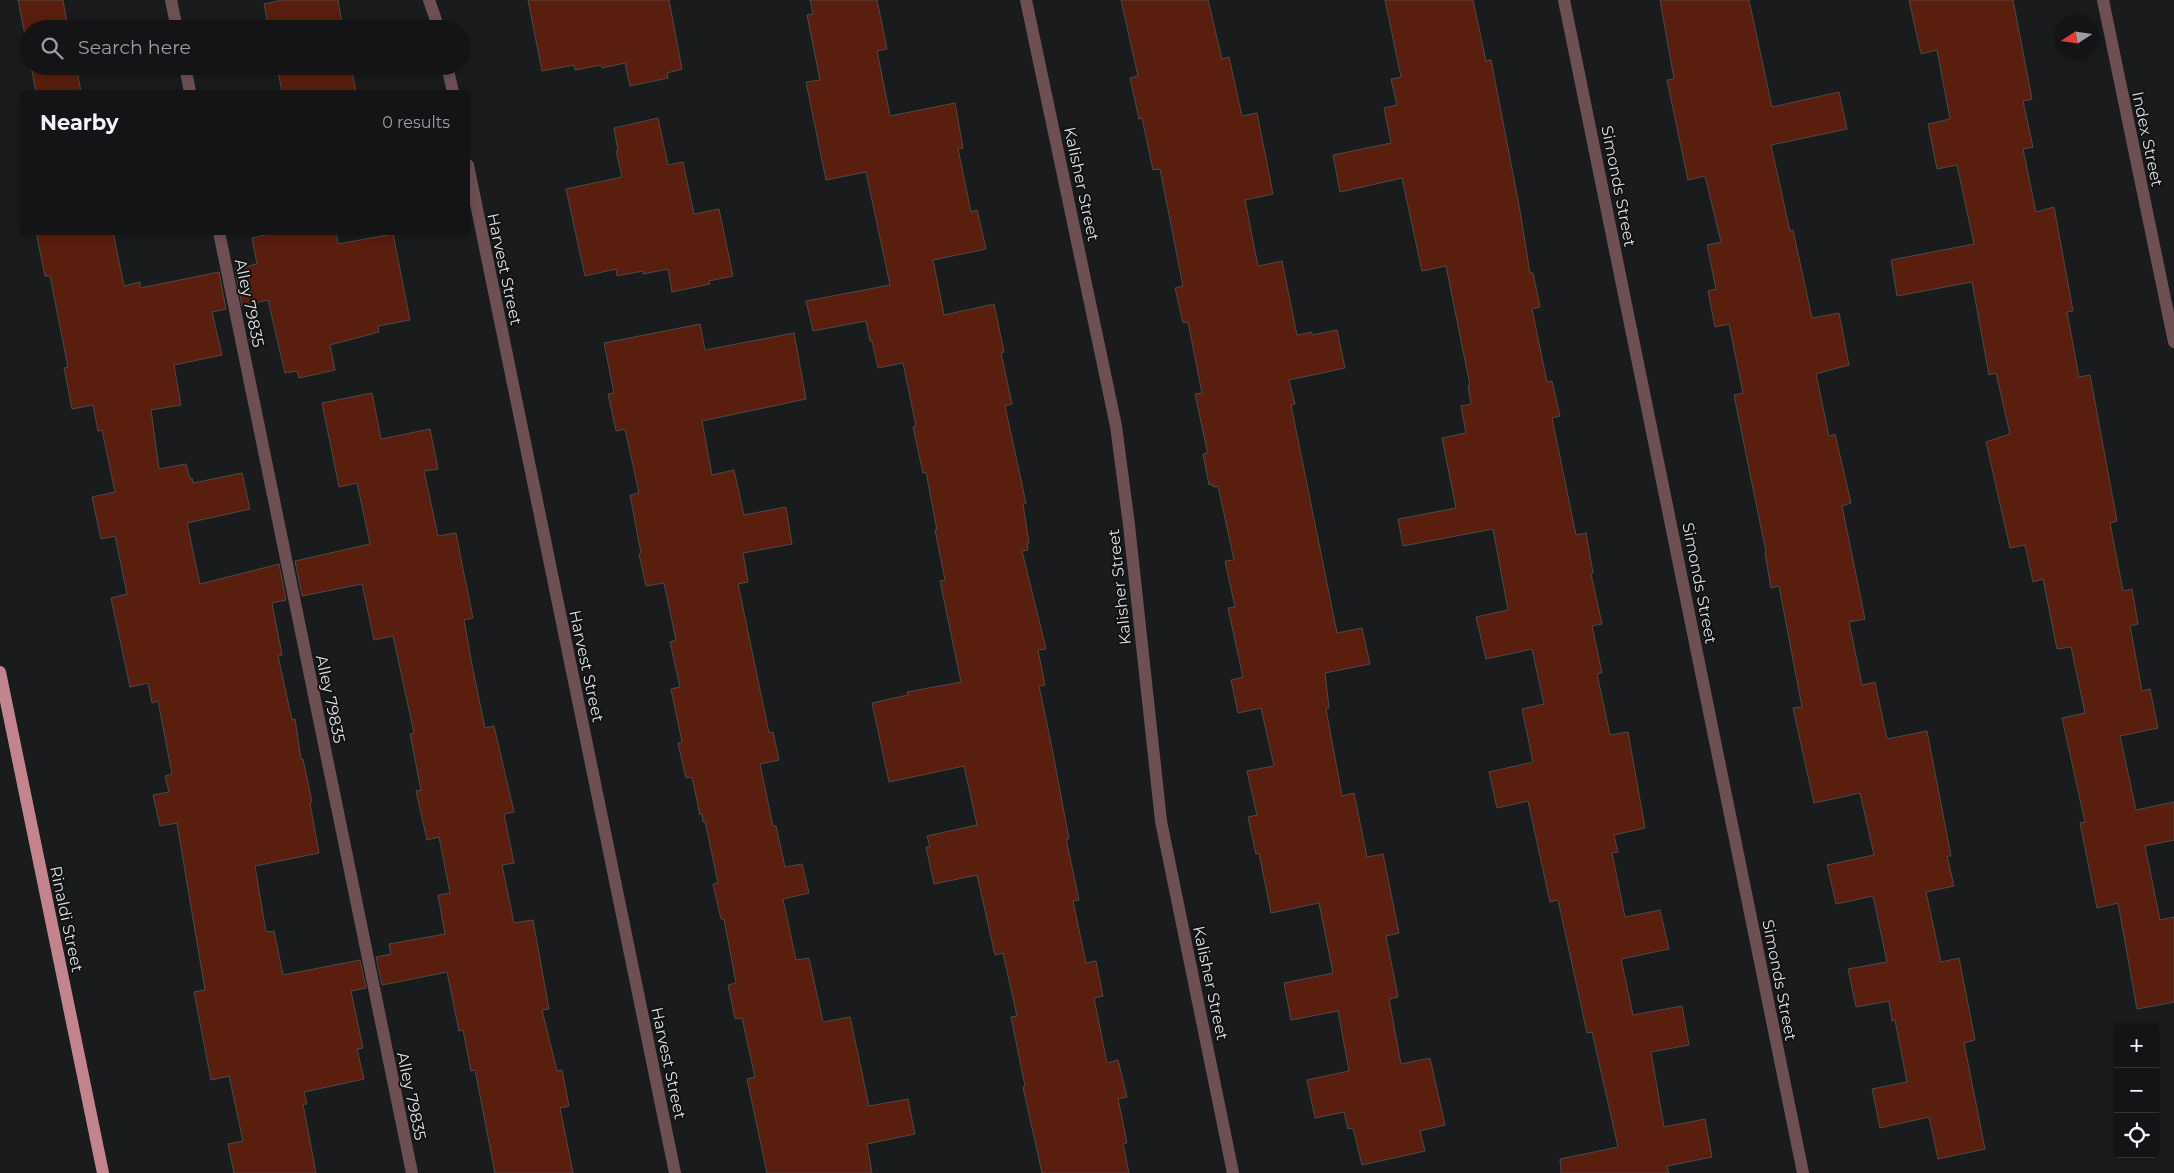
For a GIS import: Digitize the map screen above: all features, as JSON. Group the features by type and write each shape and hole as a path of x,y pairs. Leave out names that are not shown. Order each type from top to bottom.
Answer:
{"main road":[{"name":"Rinaldi Street","path":"0,672 103,1173"}],"street":[{"path":"171,0 175,20"},
{"path":"429,0 435,20"},
{"name":"Kalisher Street","path":"1026,0 1116,426 1129,526 1161,821 1233,1173"},
{"name":"Simonds Street","path":"1564,0 1803,1173"},
{"name":"Index Street","path":"2103,0 2174,342"},
{"path":"187,75 190,90"},
{"path":"449,75 452,90"},
{"name":"Harvest Street","path":"470,175 675,1173"},
{"name":"Alley 79835","path":"220,235 412,1173"}],"building":[{"path":"18,0 63,0 66,20 22,20"},
{"path":"283,0 338,0 341,20 267,20 264,4"},
{"path":"528,0 669,0 682,69 667,73 668,78 630,86 625,63 602,68 601,65 575,70 574,65 542,71"},
{"path":"810,0 877,0 887,49 877,51 890,116 955,103 963,148 958,149 971,212 977,210 986,249 933,260 944,315 994,304 1004,352 1001,353 1012,404 1005,406 1026,503 1023,504 1029,543 1027,544 1028,550 1022,551 1046,649 1038,650 1045,685 1039,686 1069,839 1066,839 1079,900 1073,901 1086,963 1096,961 1103,996 1094,998 1107,1063 1118,1060 1127,1097 1118,1099 1127,1143 1123,1144 1129,1173 1042,1173 1023,1087 1025,1086 1011,1017 1017,1016 1003,953 995,955 977,875 934,884 926,847 930,847 927,836 977,825 964,766 889,782 872,703 908,695 907,692 961,682 940,581 945,580 935,530 937,530 926,472 923,473 913,427 916,426 903,363 878,368 866,321 813,331 806,301 890,285 866,172 826,180 806,82 820,80 807,15 813,14"},
{"path":"1121,0 1208,0 1222,59 1229,57 1242,116 1257,113 1273,194 1245,200 1258,266 1282,261 1297,335 1312,332 1312,335 1337,330 1345,368 1289,380 1295,404 1291,405 1337,633 1362,628 1370,664 1325,673 1329,708 1326,709 1342,796 1354,793 1367,857 1383,854 1399,933 1386,936 1398,997 1389,999 1401,1064 1430,1058 1445,1125 1420,1131 1425,1151 1362,1165 1353,1128 1348,1129 1344,1112 1315,1118 1307,1080 1349,1071 1338,1011 1291,1020 1284,983 1333,973 1319,903 1271,913 1259,853 1256,854 1248,817 1257,815 1247,771 1274,766 1261,708 1238,713 1231,680 1243,677 1228,608 1235,607 1225,561 1234,560 1218,486 1213,487 1212,484 1209,485 1203,454 1207,453 1207,450 1195,394 1202,393 1188,322 1183,323 1175,288 1183,286 1160,169 1153,170 1142,118 1139,119 1130,78 1138,76"},
{"path":"1385,0 1473,0 1486,61 1491,60 1530,273 1533,273 1540,307 1532,309 1547,382 1552,381 1560,416 1552,418 1576,535 1586,533 1593,573 1591,574 1602,624 1592,626 1602,673 1597,674 1610,735 1628,732 1645,828 1614,835 1618,852 1612,853 1625,917 1660,910 1669,949 1621,959 1633,1015 1682,1006 1689,1045 1651,1052 1664,1127 1705,1119 1712,1157 1667,1166 1669,1173 1561,1173 1560,1159 1618,1147 1592,1032 1587,1033 1558,900 1550,902 1528,801 1497,808 1489,772 1533,762 1522,709 1544,704 1532,649 1486,659 1476,617 1508,610 1493,529 1403,546 1398,519 1456,508 1442,438 1466,433 1461,406 1471,404 1468,386 1470,385 1446,266 1422,271 1402,178 1340,192 1333,155 1391,143 1384,108 1397,105 1391,79 1401,77"},
{"path":"1660,0 1749,0 1772,107 1839,92 1847,129 1771,145 1790,231 1793,230 1812,318 1839,313 1849,365 1816,374 1829,436 1835,434 1851,503 1842,506 1865,619 1849,622 1862,685 1875,682 1887,739 1927,731 1951,856 1947,856 1954,886 1926,892 1941,962 1959,958 1975,1040 1964,1043 1985,1149 1938,1159 1929,1117 1880,1128 1872,1089 1907,1082 1895,1020 1892,1021 1889,1001 1856,1007 1848,969 1887,962 1873,896 1836,904 1827,865 1874,855 1860,793 1814,803 1793,708 1802,707 1779,586 1771,588 1766,552 1734,395 1743,393 1729,324 1715,327 1708,291 1716,289 1707,245 1721,242 1705,176 1688,180 1667,80 1674,79"},
{"path":"1909,0 2013,0 2032,99 2023,101 2033,147 2023,149 2036,212 2054,207 2073,311 2067,312 2079,377 2090,375 2117,521 2110,523 2123,591 2132,589 2138,624 2130,626 2142,691 2150,689 2158,728 2120,736 2136,810 2174,802 2174,840 2145,846 2160,920 2174,917 2174,1002 2137,1009 2118,903 2097,908 2080,823 2085,822 2062,718 2085,713 2071,647 2057,649 2043,579 2033,582 2025,545 2010,548 1986,442 2010,434 1996,373 1989,375 1972,282 1897,296 1891,260 1974,244 1957,165 1937,169 1928,124 1950,119 1937,50 1921,54"},
{"path":"33,75 78,75 81,90 36,90"},
{"path":"279,75 353,75 356,90 282,90"},
{"path":"658,118 668,165 683,162 694,214 719,209 733,276 709,281 710,284 672,292 668,269 643,274 643,271 617,276 616,269 585,276 566,189 622,177 616,151 618,151 614,128"},
{"path":"37,235 114,235 124,286 140,282 140,288 219,272 226,309 212,312 222,355 174,365 181,405 151,410 159,469 186,464 193,483 242,473 250,509 187,523 200,584 279,564 286,600 272,603 282,655 278,656 292,720 295,719 301,759 303,759 312,802 310,803 319,853 255,866 266,932 274,931 283,975 360,960 366,988 351,991 363,1048 357,1049 364,1079 304,1092 307,1104 303,1104 316,1173 234,1173 228,1144 243,1141 229,1076 211,1080 194,992 205,990 177,823 160,826 153,795 169,792 165,776 172,774 158,701 152,703 148,683 130,687 111,598 127,594 115,536 101,539 92,497 115,492 102,430 98,431 93,405 72,409 64,368 68,367 50,276 45,276"},
{"path":"266,235 336,235 338,244 393,235 410,320 378,326 379,332 330,345 335,370 299,378 297,371 285,373 268,300 242,306 235,269 257,264 252,238"},
{"path":"700,324 705,350 794,333 806,399 702,421 712,475 734,470 744,515 786,507 792,544 743,553 748,582 738,584 769,733 773,732 779,760 760,764 773,826 776,826 785,867 802,864 809,893 783,899 796,960 809,958 823,1022 850,1017 869,1106 908,1099 915,1134 867,1144 872,1173 767,1173 747,1079 755,1077 742,1018 735,1019 728,985 736,983 724,919 721,919 713,884 718,883 705,821 703,822 702,814 700,815 692,777 686,778 678,743 682,742 671,689 680,687 670,642 676,640 664,583 646,586 639,554 641,553 630,495 639,493 625,429 616,431 608,394 614,393 604,343"},
{"path":"372,393 381,439 430,429 438,469 424,471 438,536 456,533 473,618 464,620 485,728 494,726 514,812 504,814 514,863 502,865 514,923 533,920 549,1009 542,1010 557,1071 562,1070 569,1106 560,1108 573,1173 495,1173 475,1070 471,1071 463,1030 459,1031 447,972 382,985 376,957 391,954 389,944 445,934 438,895 450,893 439,837 427,840 416,791 421,790 410,734 414,733 393,636 374,640 362,584 302,596 295,561 370,544 357,483 339,487 322,403"}]}
